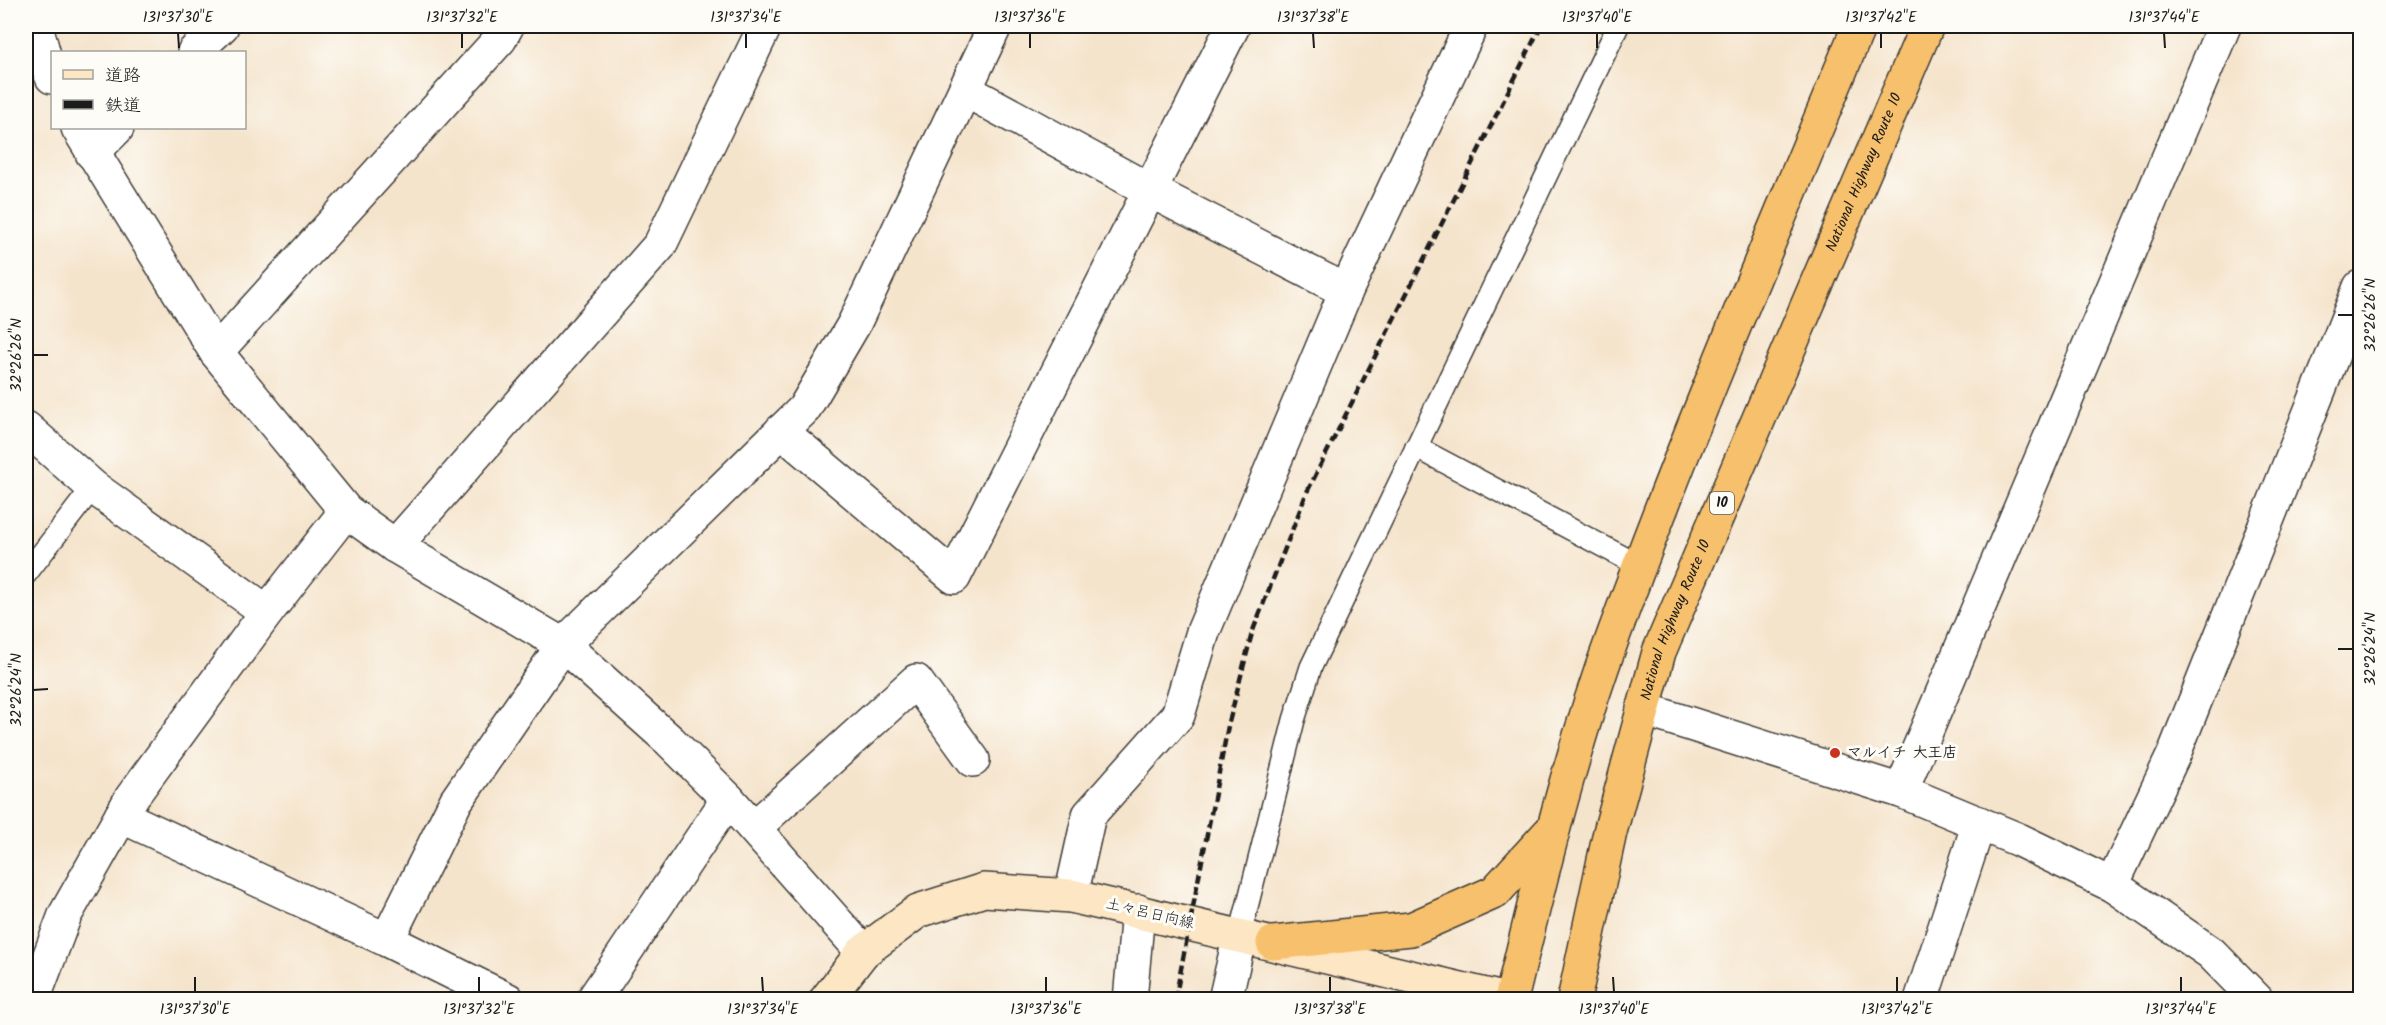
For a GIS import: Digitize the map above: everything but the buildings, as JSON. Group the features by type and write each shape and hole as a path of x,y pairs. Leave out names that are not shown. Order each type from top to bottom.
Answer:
{"highway":[{"path":"1509,999 1552,830 1613,636 1697,417 1859,26"},
{"name":"National Highway Route 10","path":"1574,999 1610,832 1664,641 1927,26"},
{"path":"1273,943 1410,929 1495,892 1552,830"}],"main road":[{"name":"土々呂日向線","path":"826,999 863,952 918,911 984,890 1071,896 1509,999"}],"street":[{"path":"36,26 51,74"},
{"path":"195,51 222,26"},
{"path":"216,352 500,39 507,26"},
{"path":"395,546 660,245 765,26"},
{"path":"387,940 456,801 563,645 804,409 854,324 995,26"},
{"path":"781,431 954,577 1233,26"},
{"path":"1071,896 1089,815 1179,715 1203,632 1346,291 1471,26"},
{"path":"1901,791 2224,26"},
{"path":"965,90 1151,191 1346,291"},
{"path":"114,129 85,140 216,352 346,511 395,546 563,645 670,741 728,798 863,952"},
{"path":"2112,885 2174,754 2361,287"},
{"path":"26,428 93,487 267,612"},
{"path":"33,999 65,915 132,798 267,612 346,511"},
{"path":"754,828 916,681 974,760"},
{"path":"1643,709 1901,791 1978,823 2112,885 2211,953 2257,999"},
{"path":"593,999 728,798"},
{"path":"121,816 508,999"},
{"path":"1921,999 1978,823"},
{"path":"1130,999 1138,911"},
{"path":"1225,999 1240,935"}],"lane":[{"path":"1240,935 1294,720 1311,667 1618,26"},
{"path":"1416,447 1640,566"},
{"path":"26,574 93,487"}],"railway":[{"path":"1175,1000 1228,726 1252,633 1307,492 1541,26"}],"place":[{"name":"マルイチ 大王店","path":"1835,753"}]}
